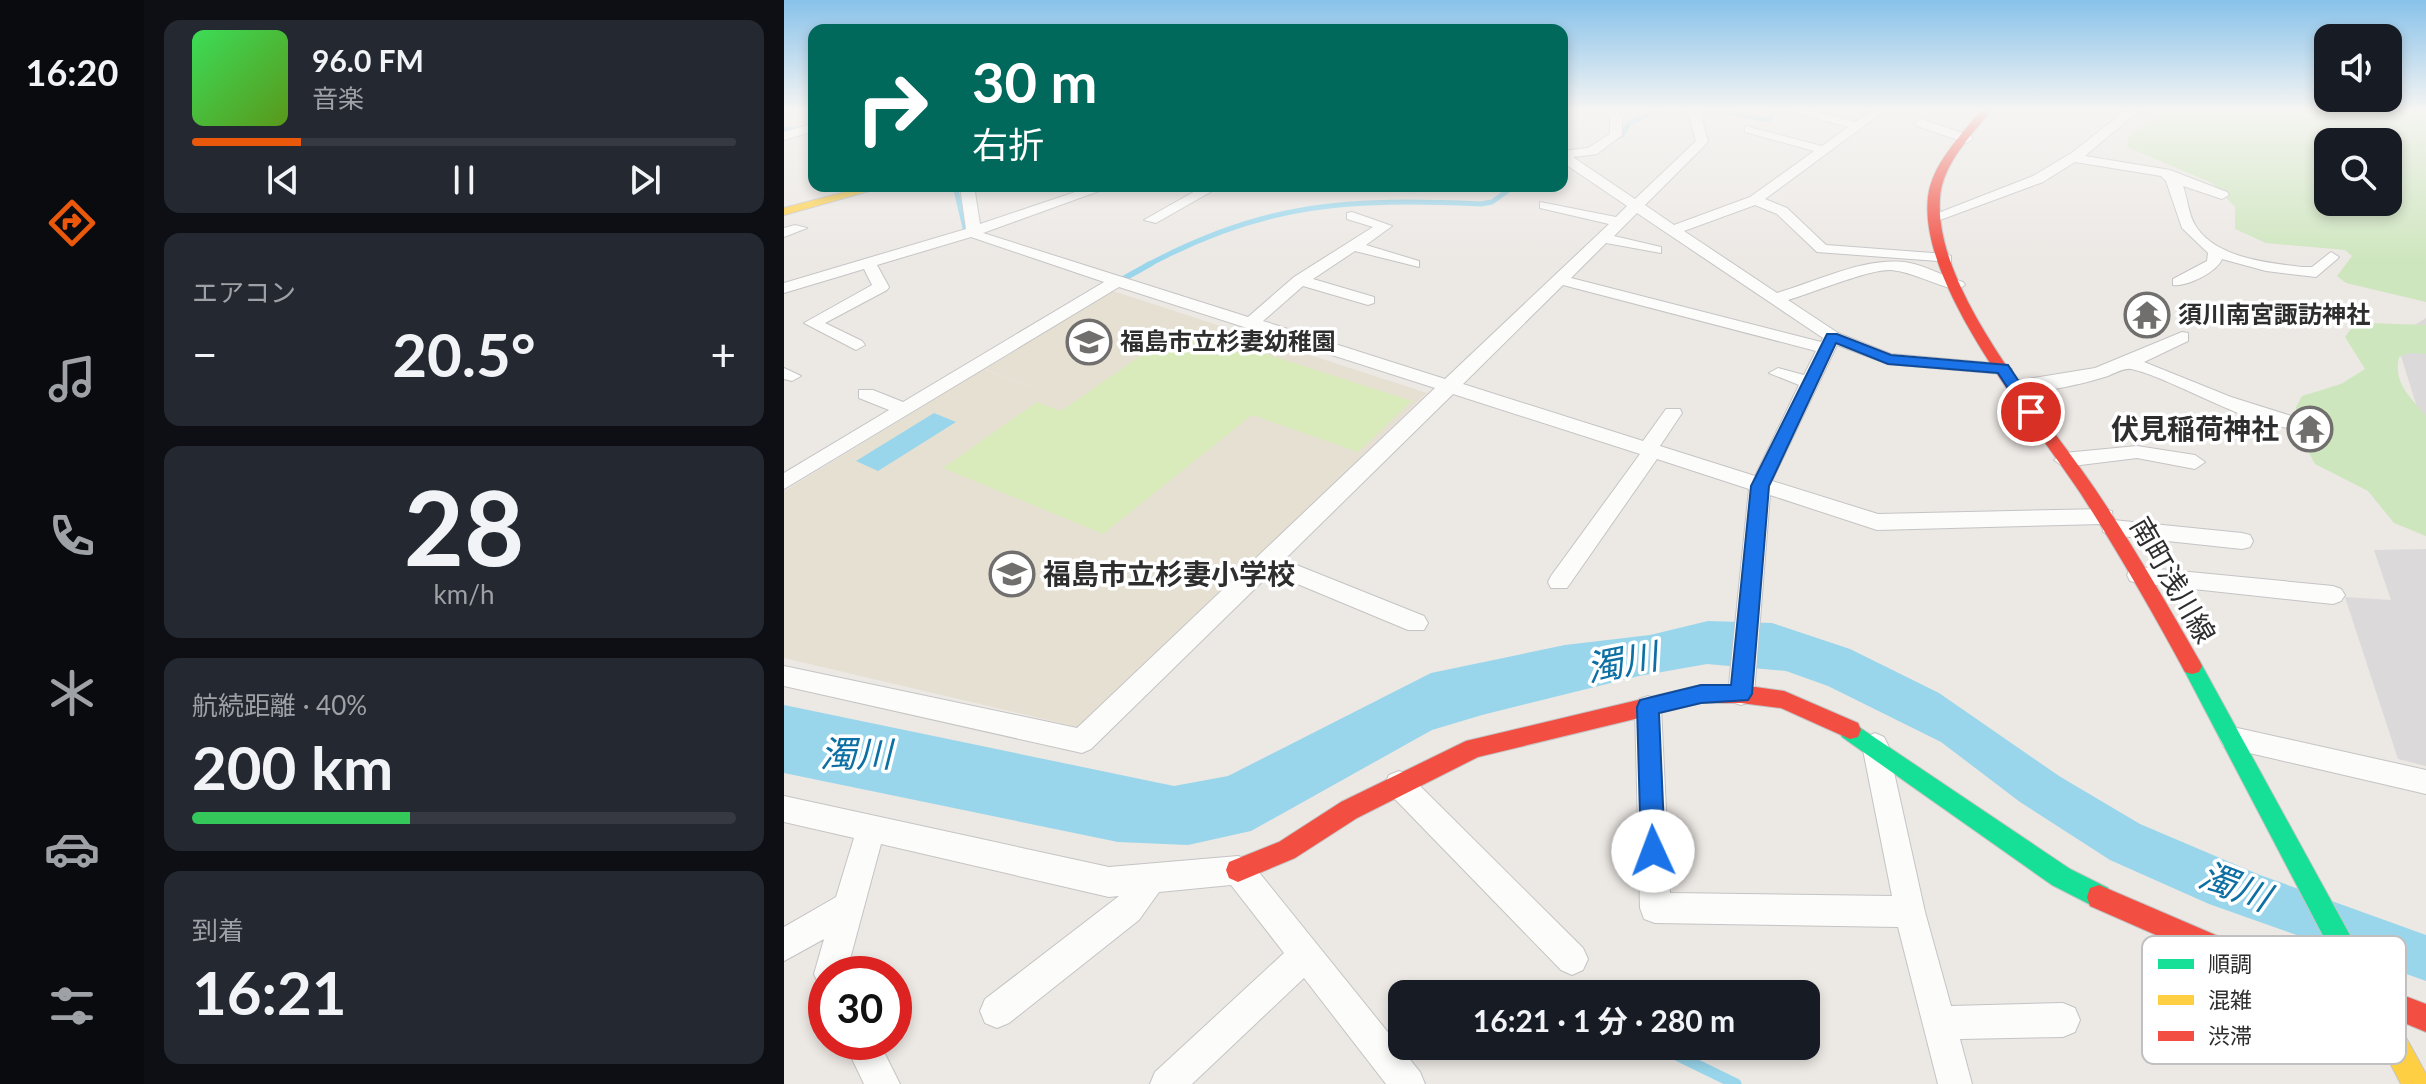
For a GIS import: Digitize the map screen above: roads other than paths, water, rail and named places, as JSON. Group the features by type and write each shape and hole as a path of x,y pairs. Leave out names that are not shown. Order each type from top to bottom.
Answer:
{"main road":[{"name":"南町浅川線","path":"1952,160 1943,173 1935,195 1935,217 1946,259 1957,285 2003,369 2107,521 2233,739 2337,936"},
{"path":"784,202 822,192"},
{"path":"784,212 859,192"},
{"path":"1238,870 1287,850 1399,784 1474,748 1701,694 1741,691 1784,700 1875,745 2061,877 2123,910 2185,936"},
{"path":"2406,1010 2426,1018"},
{"name":"南町浅川線","path":"2405,1064 2416,1084"}],"street":[{"path":"1569,160 1775,299 1830,343"},
{"path":"784,676 1082,741 1683,160"},
{"path":"1800,160 1808,162"},
{"path":"1674,230 1755,200 1811,160"},
{"path":"1935,217 2005,193 2070,160"},
{"path":"2086,160 2140,166 2222,195"},
{"path":"2171,177 2175,180 2189,230 2216,249 2255,264 2292,272 2316,272 2331,257"},
{"path":"968,192 974,231 979,237 1877,522 2107,521 2242,541"},
{"path":"784,288 974,231 1088,192"},
{"path":"1151,220 1203,192"},
{"path":"1755,200 1782,211 1822,249 1946,259"},
{"path":"1545,205 1617,221"},
{"path":"1249,325 1300,280 1350,245 1385,226 1352,216"},
{"path":"784,233 800,228"},
{"path":"1600,237 1656,250"},
{"path":"1350,245 1414,264"},
{"path":"2179,282 2214,263 2216,249"},
{"path":"856,345 812,323 881,287 869,264"},
{"path":"1775,299 1886,265 1910,268 1934,280 1957,285"},
{"path":"1557,279 1888,359 2003,369"},
{"path":"1300,280 1368,300"},
{"path":"784,482 1115,282"},
{"path":"2015,387 2078,381 2132,363 2182,337"},
{"path":"1741,691 1760,486 1830,343"},
{"path":"2132,363 2203,389 2224,401 2294,423"},
{"path":"1778,373 1811,383"},
{"path":"866,394 904,409"},
{"path":"1559,582 1673,413"},
{"path":"2064,460 2137,452 2195,462"},
{"path":"1266,562 1416,623"},
{"path":"2138,575 2333,595"},
{"path":"1648,707 1655,908 1910,912"},
{"path":"2233,739 2426,782"},
{"path":"1875,745 1910,912 1955,1084"},
{"path":"1399,784 1572,959"},
{"path":"784,809 1109,882 1238,870 1408,1084"},
{"path":"835,956 871,828"},
{"path":"997,1011 1128,909 1151,878"},
{"path":"784,945 849,907"},
{"path":"1167,1084 1304,956"},
{"path":"1939,1023 2063,1020"},
{"path":"870,1060 883,1084"}],"water":[{"path":"934,413 956,422 878,471 856,461"},
{"name":"濁川","path":"1708,621 1772,623 1850,649 1939,693 2059,776 2140,824 2260,875 2426,935 2426,981 2406,974 2406,936 2299,936 2209,904 2110,860 2020,802 1941,742 1828,686 1786,671 1707,664 1639,676 1482,715 1432,730 1251,831 1188,845 1118,842 784,773 784,705 1174,786 1228,776 1431,673 1565,645 1650,635"}],"waterway":[{"path":"956,192 966,232"},
{"path":"1149,264 1230,228 1269,217 1348,204 1481,204 1492,202 1506,192"},
{"path":"1123,279 1149,264"},
{"path":"1687,1060 1736,1084"}],"place":[{"name":"須川南宮諏訪神社","path":"2147,315"},
{"name":"福島市立杉妻幼稚園","path":"1089,342"},
{"name":"伏見稲荷神社","path":"2310,429"},
{"name":"福島市立杉妻小学校","path":"1012,574"}]}
